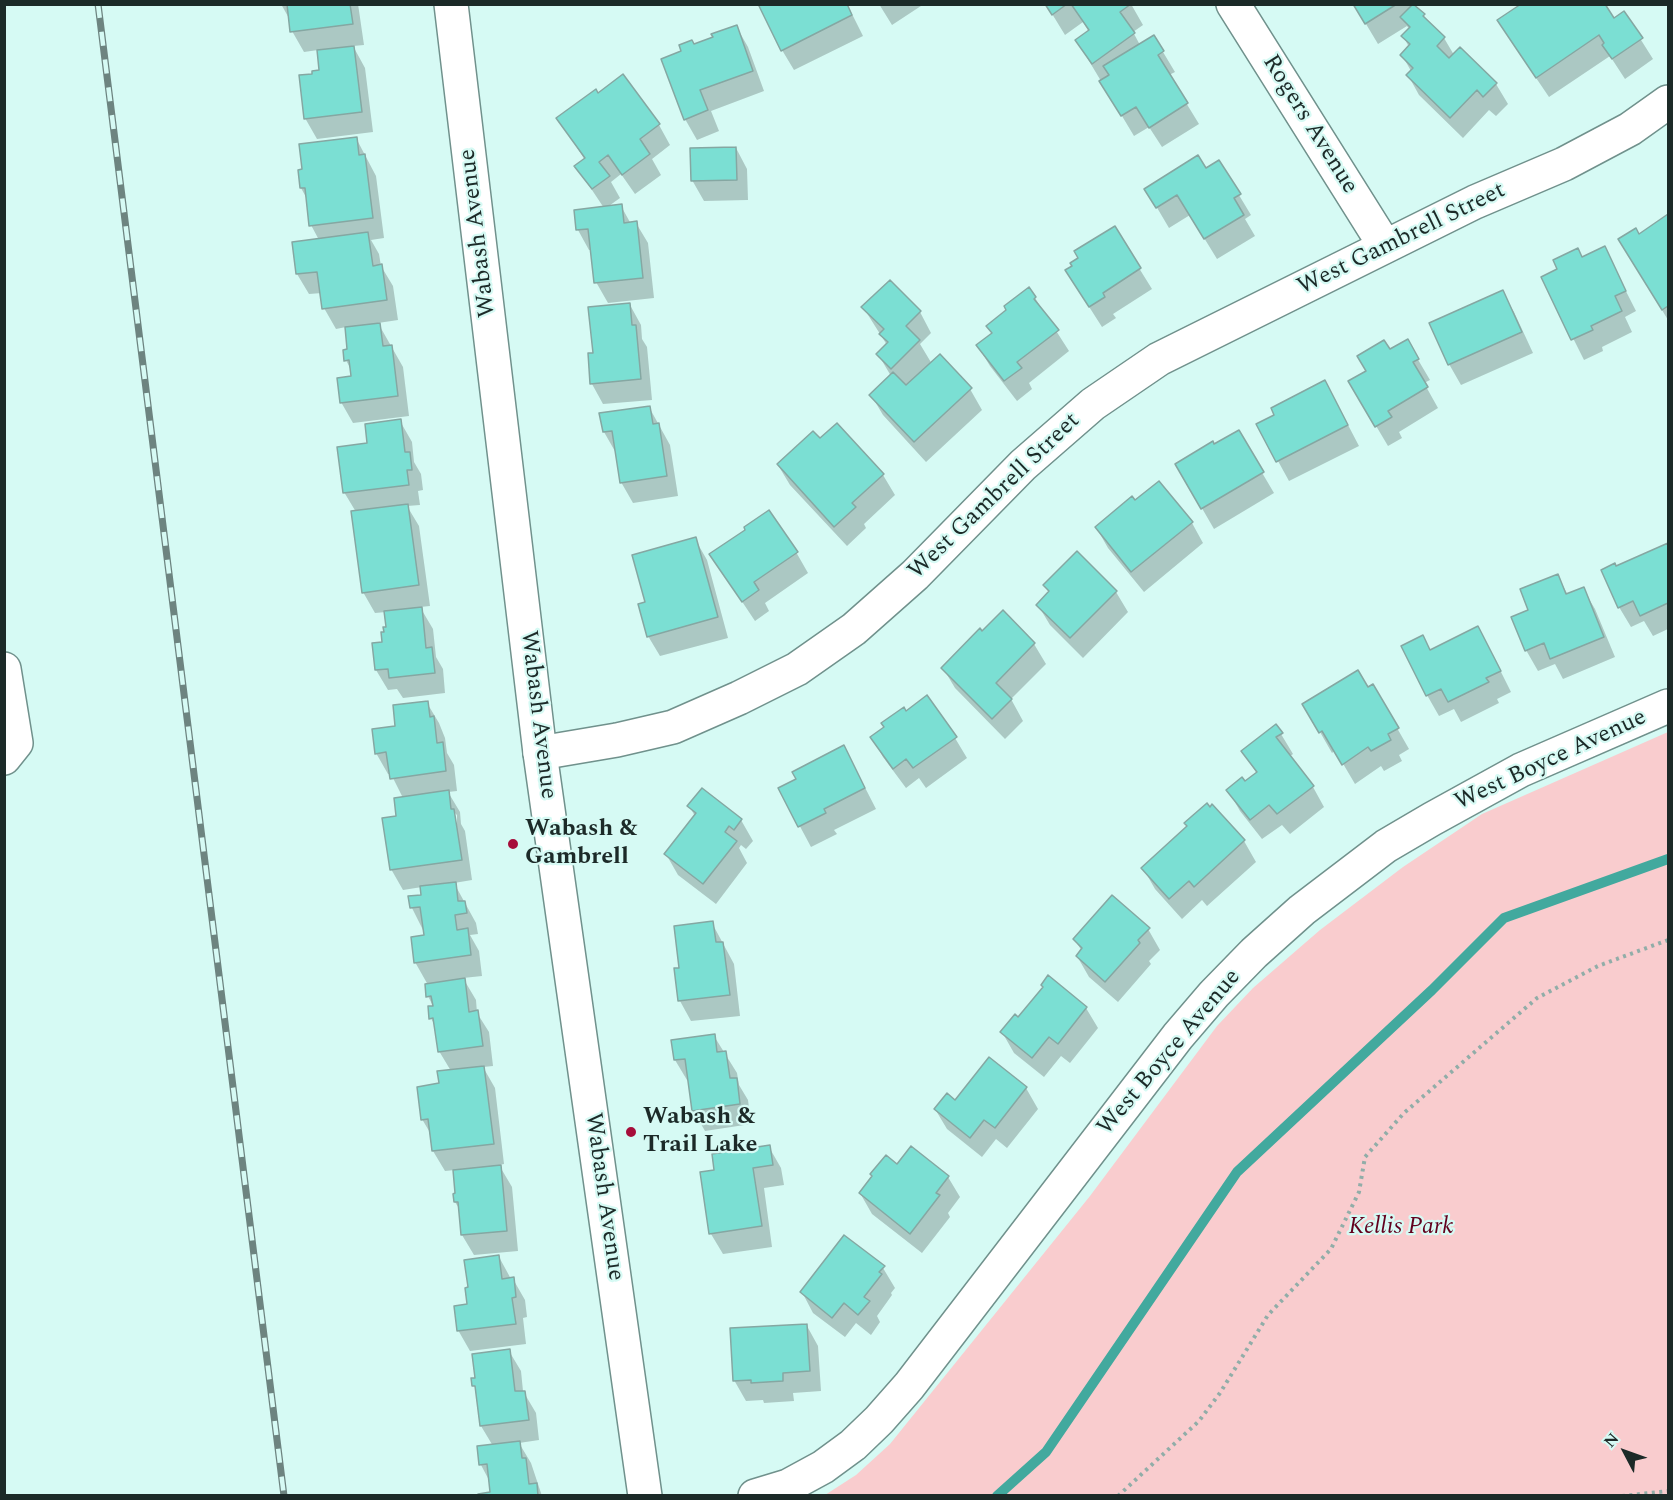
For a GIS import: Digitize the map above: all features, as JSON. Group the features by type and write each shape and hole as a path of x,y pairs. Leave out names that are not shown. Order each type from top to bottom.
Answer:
{"street":[{"name":"Wabash Avenue","path":"452,4 540,753 645,1496"},
{"name":"Rogers Avenue","path":"1233,4 1385,246"},
{"name":"West Gambrell Street","path":"540,753 617,740 673,727 797,669 854,629 915,575 1023,465 1093,404 1160,359 1475,202 1564,164 1630,129 1668,102"},
{"path":"4,669 16,743 4,758"},
{"name":"West Boyce Avenue","path":"755,1496 788,1486 823,1467 853,1445 879,1420 909,1386 1178,1035 1238,969 1302,910 1386,846 1432,819 1521,770 1668,706"}],"path":[{"path":"1118,1496 1199,1421 1220,1393 1268,1315 1331,1249 1359,1192 1365,1157 1404,1113 1537,998 1598,966 1668,940"},
{"path":"1622,1496 1668,1491"}],"green space":[{"name":"Kellis Park","path":"1668,732 1668,1495 825,1495 856,1475 890,1444 1090,1196 1217,1026 1253,988 1320,930 1403,867 1482,814"}],"building":[{"path":"287,4 350,4 353,24 290,32"},
{"path":"762,4 847,4 852,15 781,51 759,6"},
{"path":"1045,4 1067,4 1052,15"},
{"path":"1071,4 1131,4 1120,12 1135,33 1092,64 1075,40 1089,30"},
{"path":"1353,4 1397,4 1365,24"},
{"path":"1413,4 1445,37 1437,46 1449,58 1460,47 1497,83 1483,97 1477,90 1450,118 1406,75 1413,68 1400,55 1410,44 1401,36 1410,27 1400,17"},
{"path":"1521,4 1605,4 1614,18 1624,11 1643,38 1612,59 1602,45 1604,43 1599,35 1536,78 1497,20"},
{"path":"737,25 753,71 700,90 708,110 684,120 661,59 681,51 679,45 692,40 694,44 713,37 711,34"},
{"path":"1154,35 1164,51 1158,55 1188,103 1149,128 1136,107 1121,116 1099,81 1109,75 1103,66"},
{"path":"354,46 362,112 304,119 299,75 312,74 312,71 319,70 317,50"},
{"path":"623,74 660,124 640,139 650,154 622,175 608,155 599,162 610,176 592,189 574,166 585,158 556,118 596,89 598,93"},
{"path":"357,137 359,155 365,154 373,218 309,226 305,188 300,188 298,170 302,169 299,144"},
{"path":"736,147 737,180 691,181 690,148"},
{"path":"1198,155 1206,168 1219,160 1241,194 1234,198 1244,215 1204,239 1177,195 1156,208 1144,189"},
{"path":"622,204 624,223 637,221 643,278 594,283 588,229 576,230 574,210"},
{"path":"1668,214 1668,306 1662,310 1618,239 1636,228 1639,234"},
{"path":"1115,226 1141,268 1103,293 1105,297 1089,307 1065,270 1072,266 1070,263 1078,258 1074,251"},
{"path":"368,232 373,266 382,264 387,300 322,309 317,272 296,274 292,242"},
{"path":"1605,246 1626,291 1615,296 1622,311 1591,326 1593,330 1571,340 1541,277 1557,269 1553,260 1578,248 1582,257"},
{"path":"890,280 921,311 906,326 920,340 891,369 876,354 888,342 879,334 884,329 861,307"},
{"path":"1029,287 1036,297 1034,299 1059,330 1017,362 1022,368 1004,381 976,345 992,333 986,326 1006,310 1004,306"},
{"path":"1503,290 1522,332 1448,365 1429,323"},
{"path":"630,303 632,325 636,325 641,379 590,384 588,353 593,353 588,307"},
{"path":"380,323 383,346 392,345 398,396 340,403 337,378 351,376 349,360 344,361 343,350 347,349 345,327"},
{"path":"1408,339 1419,359 1413,362 1428,387 1388,411 1392,417 1375,427 1348,381 1366,371 1357,356 1384,340 1390,349"},
{"path":"940,354 972,388 914,442 869,395 893,372 906,385"},
{"path":"1325,380 1348,425 1276,462 1256,424 1274,415 1271,408"},
{"path":"650,406 653,424 659,423 667,476 620,483 612,431 603,432 599,413"},
{"path":"401,419 405,452 410,452 412,470 407,470 409,485 343,493 337,447 367,443 365,424"},
{"path":"837,423 884,474 852,503 856,507 834,527 777,464 813,431 820,438"},
{"path":"1239,430 1264,472 1201,509 1175,464 1213,441 1214,444"},
{"path":"1159,481 1193,522 1131,572 1095,527 1132,496 1135,500"},
{"path":"408,504 419,585 362,593 351,511"},
{"path":"769,510 798,552 754,582 759,590 742,602 709,554 745,530 744,527"},
{"path":"696,537 718,617 647,637 638,604 645,602 632,555"},
{"path":"1668,543 1668,603 1640,616 1633,601 1618,608 1601,570 1615,563 1616,566"},
{"path":"1077,551 1117,591 1070,638 1036,605 1049,591 1043,585"},
{"path":"1558,574 1566,594 1584,587 1604,637 1550,659 1544,643 1525,651 1511,617 1528,610 1520,589"},
{"path":"422,607 426,648 432,647 435,673 389,678 388,669 375,670 372,643 382,642 381,632 384,632 383,627 386,627 384,611"},
{"path":"1003,610 1035,643 996,683 1012,699 992,719 941,668 980,628 982,631"},
{"path":"1478,626 1501,671 1486,678 1489,682 1448,702 1441,689 1426,696 1401,646 1423,635 1430,650"},
{"path":"1358,670 1368,687 1373,684 1399,728 1388,734 1391,740 1371,751 1368,747 1342,765 1322,731 1319,733 1302,704"},
{"path":"927,695 957,737 913,768 906,759 893,769 870,737 884,727 881,723 904,707 906,711"},
{"path":"428,701 430,717 434,716 437,743 443,742 446,771 390,779 386,752 375,754 372,729 395,726 393,705"},
{"path":"1276,724 1283,733 1276,737 1314,786 1277,814 1269,805 1250,820 1226,790 1242,777 1245,781 1257,772 1241,751"},
{"path":"844,745 865,788 824,809 826,813 798,827 778,788 796,779 792,772"},
{"path":"702,788 742,819 734,830 729,826 725,832 737,841 703,884 664,854 696,813 687,806"},
{"path":"449,790 462,860 390,870 382,818 396,816 394,798"},
{"path":"1207,803 1210,807 1212,804 1245,840 1194,887 1189,881 1169,899 1141,868 1187,826 1184,823"},
{"path":"456,882 458,901 465,901 467,913 455,915 457,930 468,928 471,955 414,963 411,937 424,935 420,907 410,908 408,896 421,895 420,886"},
{"path":"1112,895 1150,928 1138,940 1140,943 1105,982 1076,956 1082,948 1073,939"},
{"path":"713,921 716,942 723,942 730,995 678,1001 674,968 679,968 674,926"},
{"path":"1048,975 1087,1007 1058,1044 1049,1037 1032,1058 1000,1032 1015,1014 1018,1017 1043,987 1041,985"},
{"path":"465,978 469,1012 478,1010 483,1046 438,1052 433,1018 429,1019 428,1006 433,1006 431,996 426,997 425,984"},
{"path":"715,1034 717,1052 726,1051 730,1078 737,1078 740,1104 692,1111 685,1059 674,1060 671,1040"},
{"path":"989,1057 1027,1087 995,1128 984,1120 970,1138 934,1109 947,1093 955,1100"},
{"path":"484,1066 494,1144 432,1151 428,1119 421,1120 417,1087 439,1083 437,1071"},
{"path":"770,1145 773,1165 753,1168 762,1226 709,1234 700,1172 714,1170 712,1154"},
{"path":"911,1146 949,1176 936,1193 940,1195 910,1234 859,1193 872,1176 870,1174 886,1155 897,1164"},
{"path":"501,1165 507,1231 461,1235 458,1202 454,1202 453,1194 455,1193 453,1170"},
{"path":"844,1235 885,1266 879,1272 882,1274 864,1297 870,1301 858,1315 844,1303 832,1318 800,1292"},
{"path":"499,1255 502,1279 514,1277 516,1297 512,1298 516,1324 457,1331 454,1306 467,1304 465,1288 468,1287 464,1260"},
{"path":"807,1324 810,1371 783,1373 783,1381 751,1383 751,1380 733,1381 730,1328"},
{"path":"510,1349 515,1391 525,1391 529,1420 480,1426 475,1386 472,1386 471,1378 475,1378 472,1354"},
{"path":"520,1441 522,1458 526,1458 529,1484 537,1483 538,1496 478,1496 478,1494 490,1492 487,1464 479,1465 477,1446"}],"waterway":[{"path":"997,1496 1046,1452 1237,1172 1432,990 1504,918 1668,859"}],"railway":[{"path":"98,4 284,1496"}],"place":[{"name":"Wabash & Gambrell","path":"513,844"},
{"name":"Wabash & Trail Lake","path":"631,1132"}]}
